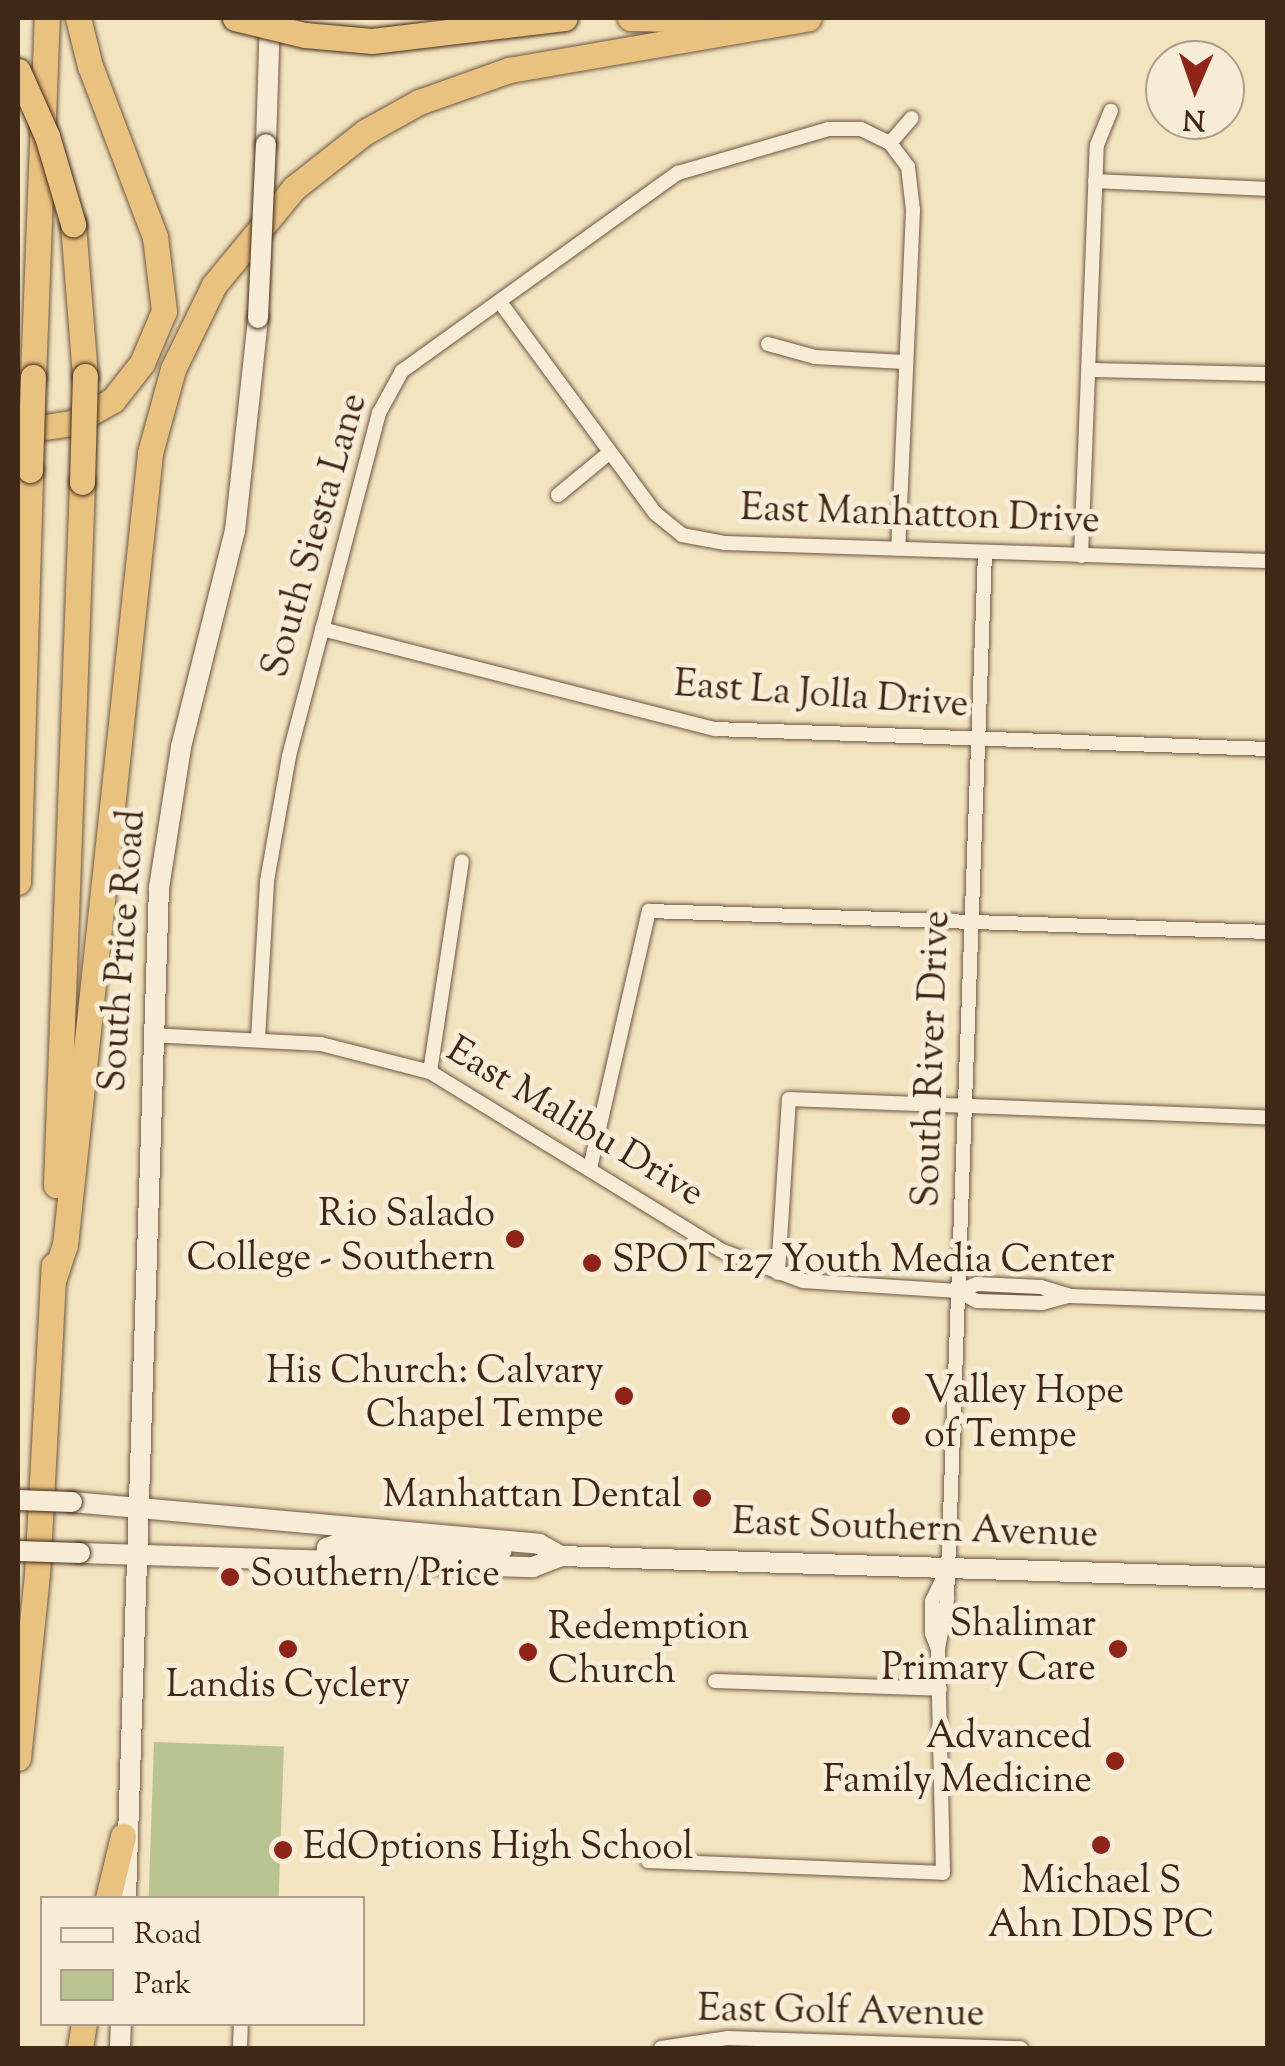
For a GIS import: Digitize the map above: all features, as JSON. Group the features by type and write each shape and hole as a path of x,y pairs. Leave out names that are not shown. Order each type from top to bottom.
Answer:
{"highway":[{"path":"18,882 47,18"},
{"path":"18,432 72,423 113,400 142,364 164,311 159,249 90,66 78,18"},
{"path":"235,18 305,35 372,41 564,18"},
{"path":"630,18 766,18"},
{"path":"54,1278 65,1246 150,453 173,369 214,285 294,188 366,132 419,102 509,70 809,18"},
{"path":"18,71 48,136 73,224 85,376 54,1278 37,1574 18,1758"},
{"path":"108,1896 123,1836"}],"main road":[{"name":"South Price Road","path":"126,1896 123,1836 151,1035 164,844 235,531 258,318 270,18"},
{"name":"East Southern Avenue","path":"18,1500 136,1505 538,1544 561,1556"},
{"path":"326,1560 327,1548 341,1543 490,1552 538,1544"},
{"name":"East Southern Avenue","path":"18,1551 533,1567 561,1556 1268,1578"}],"street":[{"path":"1080,556 1097,145 1111,111"},
{"path":"898,549 913,210 908,166 890,143 912,118"},
{"name":"South Siesta Lane","path":"258,1039 267,881 322,630 386,399 402,371 678,174 828,130 861,129 890,143"},
{"path":"1096,182 1268,188"},
{"name":"East Manhatton Drive","path":"500,302 654,513 682,535 724,543 1268,560"},
{"path":"768,344 815,357 904,362"},
{"path":"1089,370 1268,374"},
{"path":"558,495 610,452"},
{"name":"South River Drive","path":"648,1862 943,1873 938,1648 948,1568 985,552"},
{"name":"East La Jolla Drive","path":"322,630 714,729 1268,749"},
{"path":"430,1072 462,861"},
{"path":"590,1168 649,910 1268,932"},
{"name":"East Malibu Drive","path":"151,1035 258,1039 380,1054 430,1072 720,1250 778,1273 848,1286 958,1291 978,1301 1042,1303 1070,1296 1268,1304"},
{"path":"778,1273 789,1099 1268,1117"},
{"path":"715,1681 940,1689"},
{"name":"East Golf Avenue","path":"661,2048 728,2038 866,2047 1020,2048"}],"green space":[{"path":"154,1742 284,1747 279,1896 149,1896"}],"place":[{"name":"Rio Salado College - Southern","path":"515,1239"},
{"name":"SPOT 127 Youth Media Center","path":"592,1263"},
{"name":"His Church: Calvary Chapel Tempe","path":"624,1396"},
{"name":"Valley Hope of Tempe","path":"901,1416"},
{"name":"Manhattan Dental","path":"702,1498"},
{"name":"Southern/Price","path":"230,1577"},
{"name":"Landis Cyclery","path":"288,1649"},
{"name":"Shalimar Primary Care","path":"1118,1649"},
{"name":"Redemption Church","path":"528,1652"},
{"name":"Advanced Family Medicine","path":"1115,1761"},
{"name":"Michael S Ahn DDS PC","path":"1101,1845"},
{"name":"EdOptions High School","path":"283,1850"}]}
